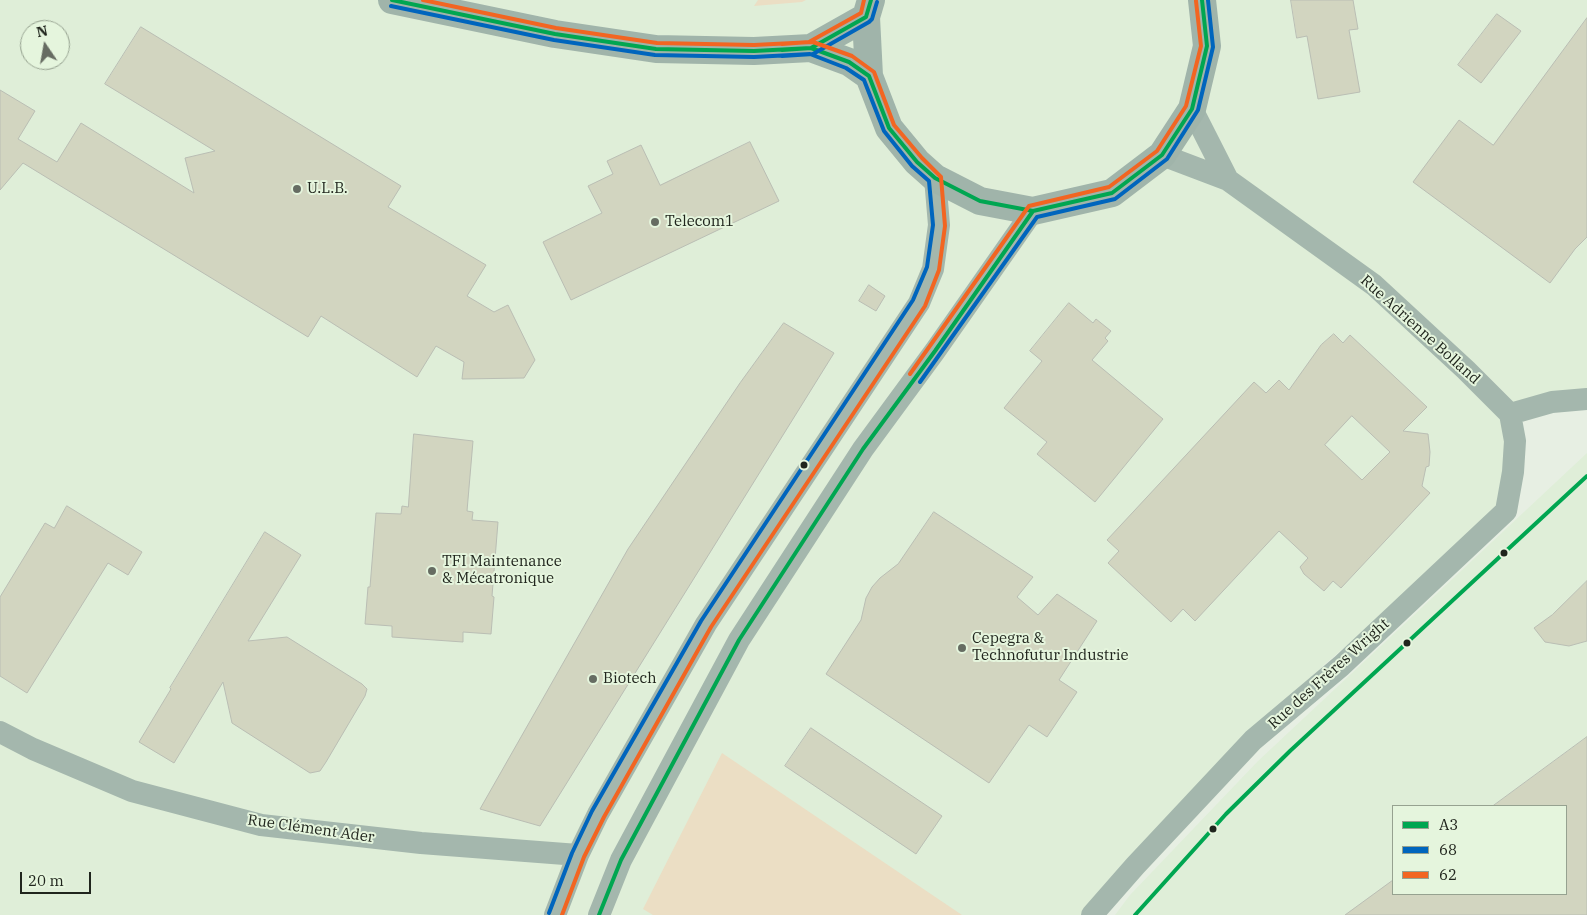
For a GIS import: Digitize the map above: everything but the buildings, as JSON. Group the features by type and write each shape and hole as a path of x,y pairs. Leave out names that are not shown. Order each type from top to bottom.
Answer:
{"street":[{"path":"392,0 555,34 656,49 754,51 811,48 849,62 869,76"},
{"path":"868,9 869,76 889,128 916,162 935,178 980,201 1033,211 1112,193 1162,155 1192,110 1207,46 1202,0"},
{"path":"811,48 868,9"},
{"name":"Rue Adrienne Bolland","path":"1192,110 1228,180"},
{"name":"Rue Adrienne Bolland","path":"1162,155 1228,180 1374,285 1466,370 1510,414"},
{"path":"555,915 578,855 598,814 706,624 919,303 933,269 938,225 935,178"},
{"path":"599,915 621,860 739,640 863,448 935,351 1033,211"},
{"path":"1510,414 1552,402 1587,399"},
{"name":"Rue des Frères Wright","path":"1092,915 1135,866 1253,740 1341,666 1506,511 1513,472 1515,441 1510,414"},
{"name":"Rue Clément Ader","path":"0,732 33,749 132,791 261,825 421,843 578,855"}],"shaded area":[{"path":"0,0 1587,0 1587,399 1511,414 1506,511 1325,664 1135,866 1092,915 0,915"},
{"path":"758,0 806,0 802,2 754,6"},
{"path":"1587,453 1587,915 1115,915 1130,895 1258,761"},
{"path":"722,753 962,915 653,915 643,909"}],"transit line":[{"name":"A3","path":"392,0 555,34 656,49 754,51 811,48 849,62 869,76 889,128 917,162 935,178 980,201 1033,211 1112,193 1162,155 1192,109 1207,46 1202,0"},
{"name":"62","path":"423,0 556,28 657,43 754,45 813,42 852,56 874,72 894,125 941,177 945,226 939,270 925,306 711,627 604,817 584,857 562,915"},
{"name":"62","path":"782,44 809,42 861,13 864,0"},
{"name":"A3","path":"782,50 811,48 866,17 871,0"},
{"name":"68","path":"920,382 1037,217 1115,199 1167,159 1198,110 1213,47 1208,0"},
{"name":"62","path":"910,374 1029,206 1109,187 1157,151 1186,106 1201,46 1196,1"},
{"name":"68","path":"782,56 813,54 869,22 872,19 877,2"},
{"name":"68","path":"391,6 554,40 655,55 754,57 810,54 846,68 864,80 884,131 912,166 929,181 933,225 927,267 913,300 701,621 592,811 572,853 549,913"},
{"name":"A3","path":"599,915 621,860 739,640 863,449 935,351 1033,211"},
{"name":"A3","path":"1135,915 1226,814 1290,751 1587,476"}],"place":[{"name":"U.L.B.","path":"297,189"},
{"name":"Telecom1","path":"655,222"},
{"name":"TFI Maintenance & Mécatronique","path":"432,571"},
{"name":"Cepegra & Technofutur Industrie","path":"962,648"},
{"name":"Biotech","path":"593,679"}]}
